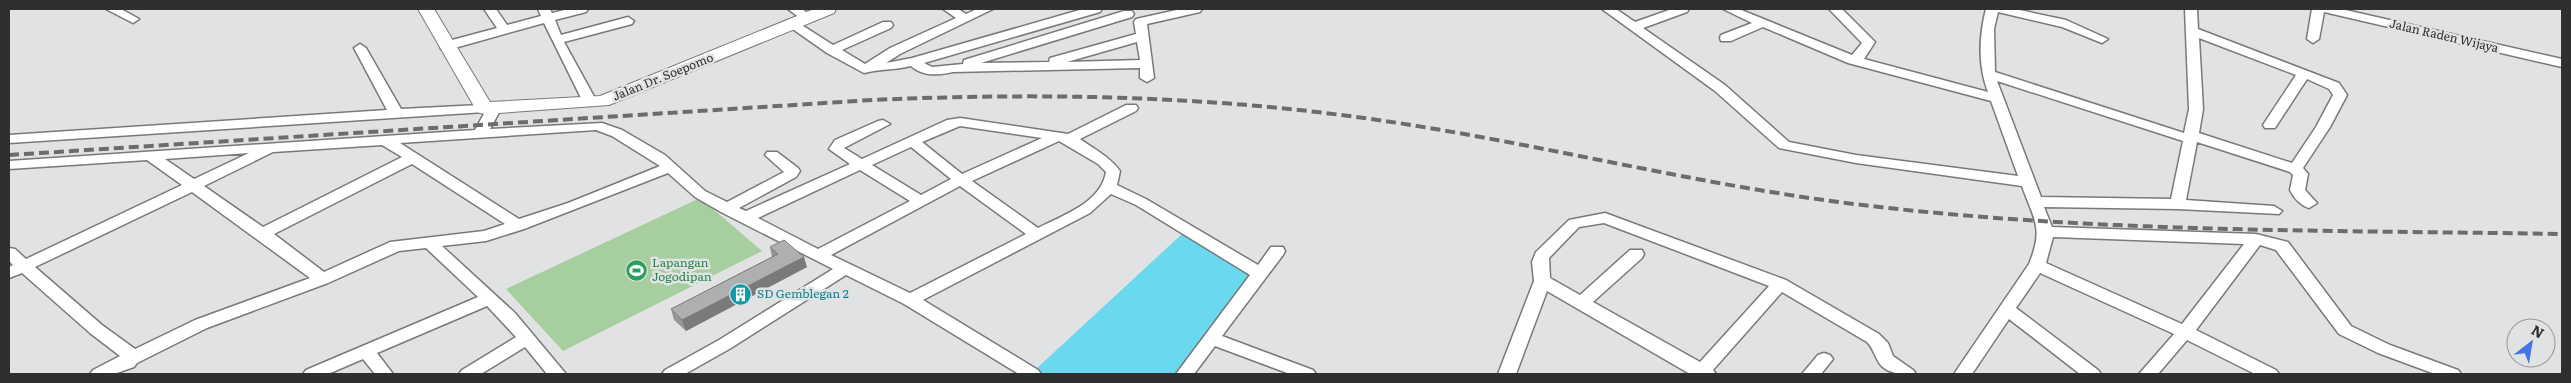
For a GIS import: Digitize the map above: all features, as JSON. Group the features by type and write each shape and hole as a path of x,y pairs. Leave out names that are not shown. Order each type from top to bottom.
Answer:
{"street":[{"path":"112,9 133,19"},
{"path":"426,9 446,46 489,108"},
{"path":"490,9 504,30"},
{"path":"446,46 504,30 546,14 582,9"},
{"name":"Jalan Dr. Soepomo","path":"489,108 590,102 626,93 798,17 828,9"},
{"path":"949,9 965,18"},
{"path":"798,17 832,50 864,69 874,65 895,51 987,9"},
{"path":"874,65 890,67 914,62 1096,9"},
{"path":"1140,22 1196,9"},
{"path":"1608,9 1720,88 1784,146 1856,159 2027,182"},
{"path":"1635,27 1683,9"},
{"path":"1729,9 1853,60 1996,98"},
{"path":"1835,9 1869,42 1862,54 1853,60"},
{"path":"1962,374 2037,265 2044,248 2046,232 1988,74 1988,29 1992,9"},
{"path":"2000,9 2066,24 2102,39"},
{"path":"2178,204 2196,109 2191,9"},
{"path":"2313,39 2318,9"},
{"name":"Jalan Raden Wijaya","path":"2326,9 2562,63"},
{"path":"914,62 928,71 952,68 1034,67 1147,71 1140,22 1126,11 952,68"},
{"path":"546,14 557,40 590,102"},
{"path":"557,40 628,21"},
{"path":"1726,38 1763,23"},
{"path":"832,50 887,25"},
{"path":"2192,31 2304,73 2334,86 2340,94 2323,127 2295,169"},
{"path":"1034,67 1142,36"},
{"path":"360,48 397,115"},
{"path":"2270,125 2304,73"},
{"path":"1988,74 2295,169 2301,174 2296,184 2297,188 2309,203"},
{"path":"9,139 489,108"},
{"path":"480,134 489,108"},
{"path":"818,255 961,180 1131,108"},
{"path":"746,217 952,123 960,122 1064,137 1103,161 1113,171 1109,187 1098,200 1085,210 910,300"},
{"path":"883,124 836,146 836,149 921,201"},
{"path":"9,165 597,126 617,133 660,158 693,189 726,209 746,217 910,300 1032,374"},
{"path":"386,140 519,226"},
{"path":"913,142 961,180 1037,234"},
{"path":"9,273 274,147"},
{"path":"726,209 791,174 793,171 772,154"},
{"path":"151,156 194,185 322,279"},
{"path":"262,234 412,158"},
{"path":"99,374 132,356 201,324 322,279 396,246 469,239 519,226 669,167"},
{"path":"1109,187 1141,202 1260,274"},
{"path":"2035,202 2178,204 2274,211"},
{"path":"1507,374 1542,281 1540,262 1542,256 1574,223 1606,218 1780,284 1873,338 1882,347 1885,359 1907,374"},
{"path":"2046,232 2256,239 2282,246 2345,330 2359,339 2452,374"},
{"path":"2148,374 2185,332 2256,239"},
{"path":"429,242 509,317 525,339 556,374"},
{"path":"1185,374 1277,251"},
{"path":"9,253 96,329 132,356"},
{"path":"1581,304 1636,254"},
{"path":"2037,265 2185,332 2270,374"},
{"path":"671,374 725,344 844,268"},
{"path":"1542,281 1702,373 1780,284"},
{"path":"312,374 336,370 367,352 490,299"},
{"path":"2006,309 2092,374"},
{"path":"468,374 525,339"},
{"path":"1212,339 1307,374"},
{"path":"367,352 384,374"},
{"path":"120,374 132,356"},
{"path":"1811,374 1824,359"}],"green space":[{"name":"Lapangan Jogodipan","path":"700,198 762,251 563,351 506,289"}],"water":[{"path":"1182,234 1256,277 1180,374 1041,374 1035,370"}],"building":[{"path":"784,240 804,257 682,320 671,309 778,254 770,247"}],"railway":[{"path":"9,155 872,100 1051,96 1171,100 1290,109 1349,116 1476,136 1664,173 1790,195 1942,213 2119,225 2562,234"}],"place":[{"name":"Lapangan Jogodipan","path":"636,270"},
{"name":"SD Gemblegan 2","path":"741,294"}]}
